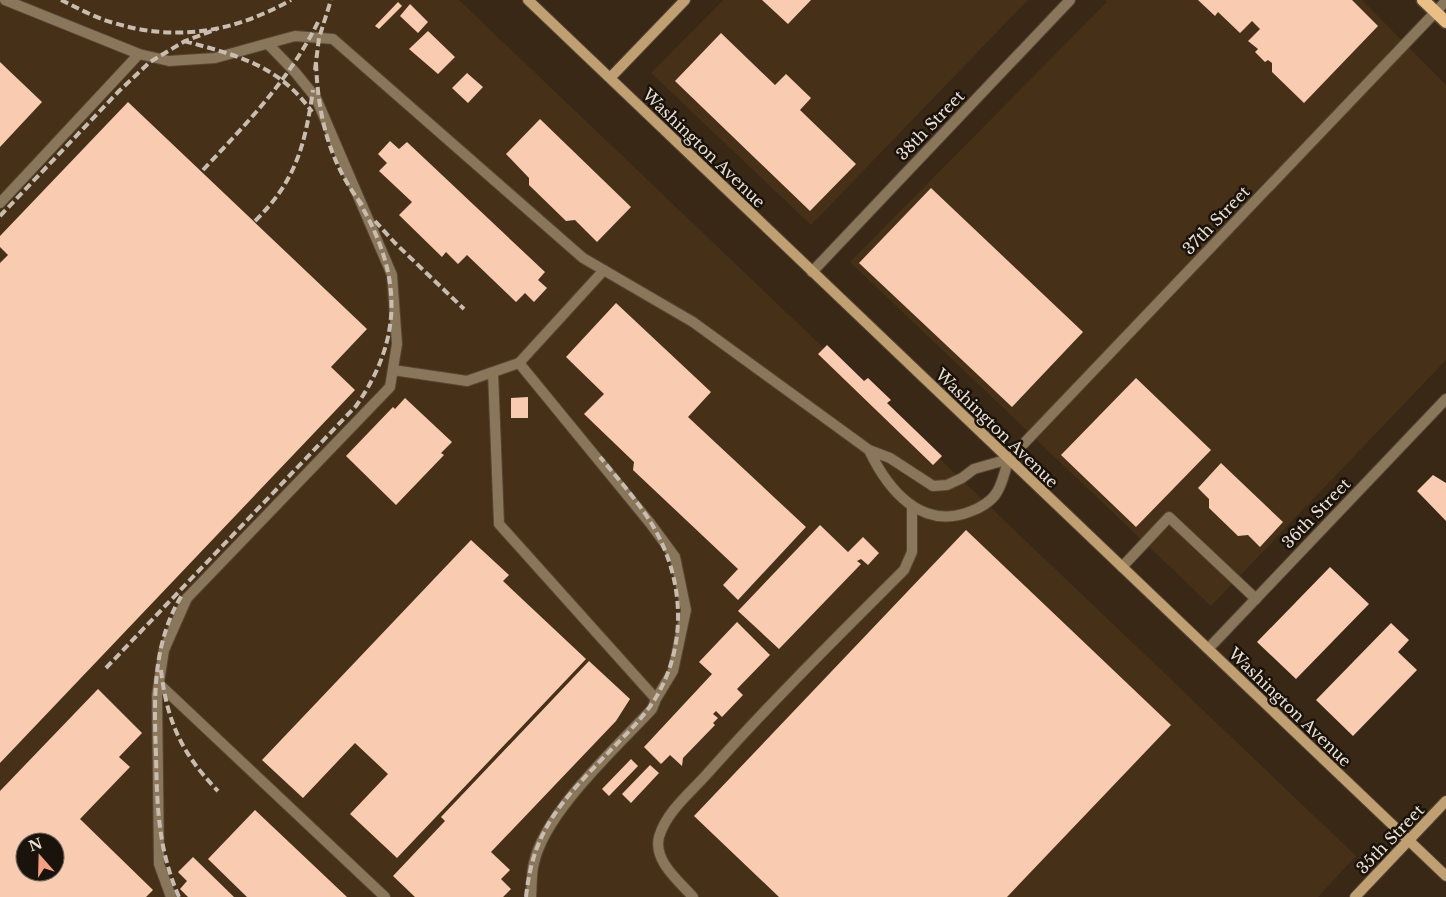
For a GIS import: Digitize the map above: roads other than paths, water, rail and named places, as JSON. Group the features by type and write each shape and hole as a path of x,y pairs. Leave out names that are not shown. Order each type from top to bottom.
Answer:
{"main road":[{"path":"1423,0 1446,22"}],"street":[{"path":"5,0 139,54 169,61 215,58 295,36 333,39 583,258 694,322 870,450 890,458 933,486 947,484 962,478 974,469 1009,459"},
{"path":"30,0 31,11"},
{"name":"Washington Avenue","path":"528,0 1446,876"},
{"path":"610,78 685,0"},
{"name":"38th Street","path":"812,272 1070,0"},
{"name":"37th Street","path":"1009,459 1446,1"},
{"path":"171,897 159,864 157,694 164,650 187,598 390,387 398,344 392,275 316,98 295,72 268,44"},
{"path":"0,203 139,54"},
{"path":"393,370 467,381 519,363 604,270"},
{"path":"519,363 650,523 675,557 686,610 673,671 656,698 652,709 584,782 549,827 534,862 531,897"},
{"path":"493,372 499,524 656,698"},
{"name":"36th Street","path":"1208,649 1446,399"},
{"path":"870,450 878,469 897,492 912,506 930,516 959,516 974,510 997,492 1009,459"},
{"path":"693,897 663,864 659,851 659,838 667,819 748,728 904,570 912,552 912,506"},
{"path":"1122,567 1170,517 1256,599"},
{"path":"159,684 385,897"},
{"name":"35th Street","path":"1355,897 1446,801"}],"railway":[{"path":"61,0 93,16 114,23 137,29 183,33 205,31 248,20 291,0"},
{"path":"315,70 319,38 331,0"},
{"path":"203,170 282,81 319,20"},
{"path":"0,216 119,91 150,62 185,41 217,29"},
{"path":"184,41 221,51 255,64 285,83 312,112"},
{"path":"316,63 319,102 328,138 342,173 351,190 363,206"},
{"path":"255,221 280,191 296,161 302,145 313,90"},
{"path":"106,668 356,406 372,380 383,354 390,329 392,304 389,278 383,253 358,200"},
{"path":"375,221 395,243 464,309"},
{"path":"526,897 535,853 542,835 575,788 632,729 650,707 666,678 673,657 677,635 678,612 676,590 663,546 641,508 600,457"},
{"path":"179,897 167,862 160,827 157,792 155,693 160,652 165,633 182,595"},
{"path":"161,670 167,706 178,736 195,764 218,791"}]}
